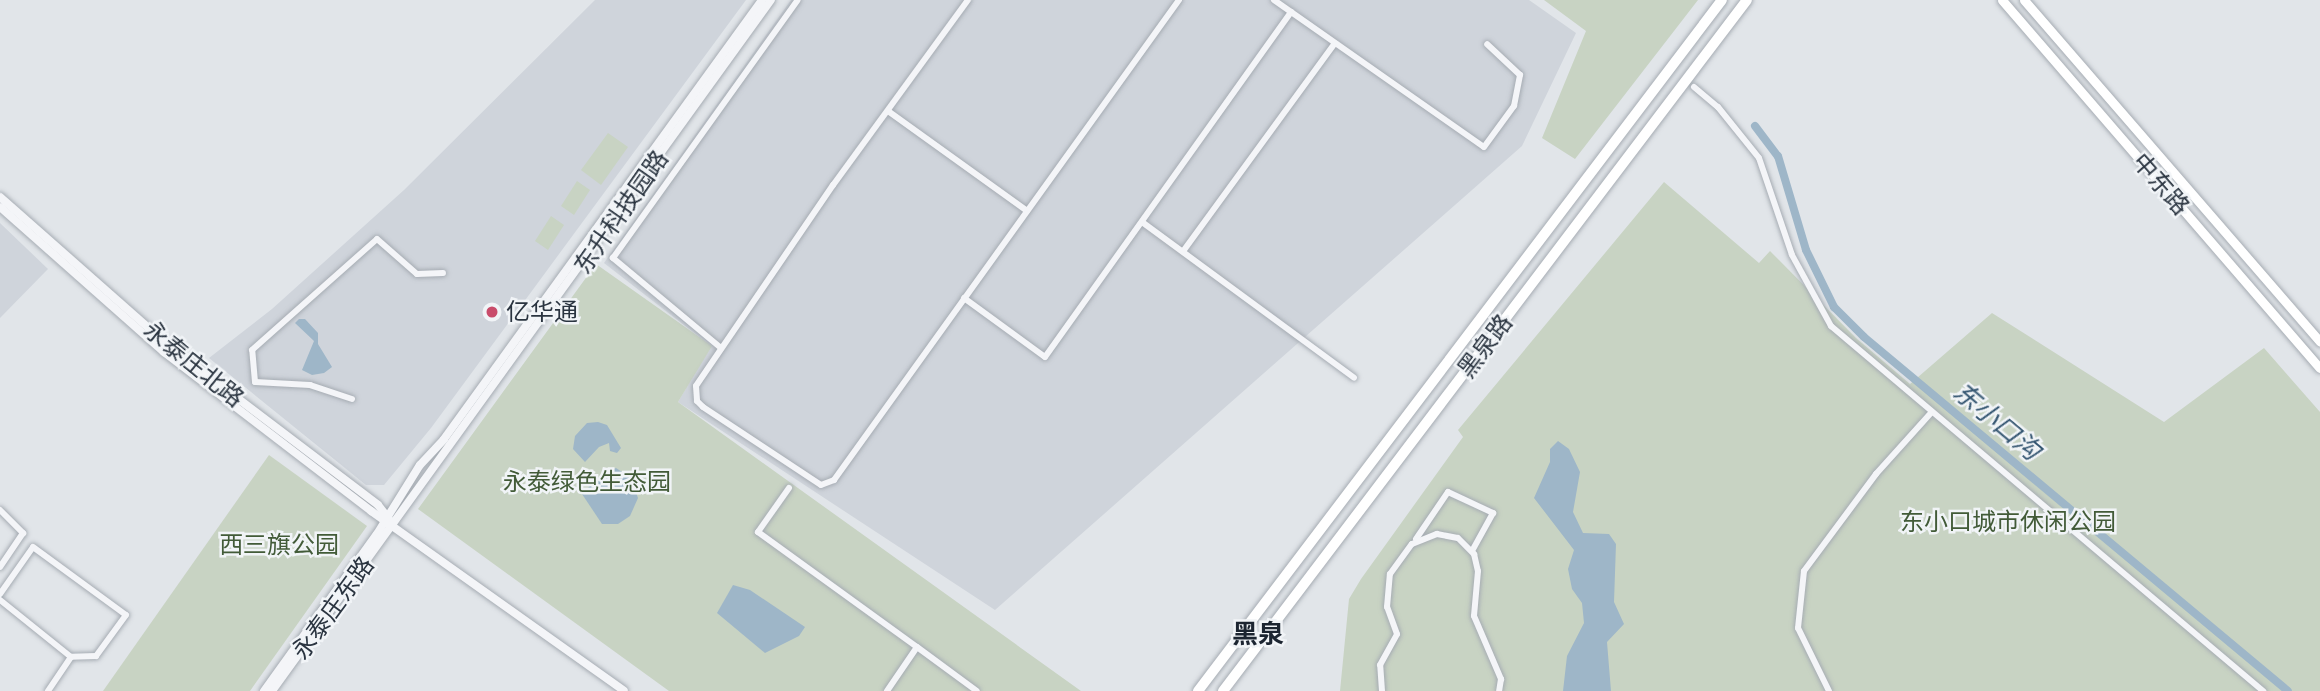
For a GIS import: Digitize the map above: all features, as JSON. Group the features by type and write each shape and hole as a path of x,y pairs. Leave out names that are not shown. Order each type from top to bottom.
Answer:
{"main road":[{"name":"黑泉路","path":"1198,691 1722,0"},
{"name":"黑泉路","path":"1223,691 1747,0"},
{"name":"中东路","path":"2002,0 2320,368"},
{"name":"中东路","path":"2024,0 2320,342"}],"street":[{"name":"东升科技园路","path":"388,520 762,0"},
{"name":"东升科技园路","path":"388,520 771,0"},
{"path":"721,348 613,258 798,0"},
{"path":"968,0 696,386 696,401 821,485 834,480 1179,0"},
{"path":"1274,0 1484,147 1514,106 1520,75 1487,44"},
{"path":"964,298 1045,357 1291,12"},
{"path":"1184,250 1334,44"},
{"path":"1694,87 1718,107 1759,158 1792,255 1831,326 2263,691"},
{"path":"888,111 1027,211"},
{"name":"永泰庄北路","path":"0,197 170,347 378,505 388,520"},
{"name":"永泰庄北路","path":"0,207 164,352 388,520 624,691"},
{"path":"1142,222 1184,250 1354,378"},
{"path":"352,399 310,385 255,382 252,350 377,239 417,274 443,273"},
{"path":"1829,691 1798,628 1804,571 1876,474 1931,413"},
{"path":"789,488 758,532 977,691"},
{"path":"1382,691 1380,665 1397,634 1385,587 1398,560 1415,541 1448,492 1493,513 1472,551"},
{"path":"0,510 23,533 0,567"},
{"name":"永泰庄东路","path":"264,691 388,520"},
{"name":"永泰庄东路","path":"272,691 388,520"},
{"path":"1415,541 1448,535 1472,551 1478,571 1474,616 1501,680 1499,691"},
{"path":"0,593 33,547 126,615 96,656 71,657 0,600"},
{"path":"887,691 917,647"},
{"path":"48,691 71,657"}],"shaded area":[{"path":"595,0 746,0 431,428 384,485 366,485 209,358 272,309 404,190"},
{"path":"791,0 1529,0 1576,33 1522,146 995,610 678,402 711,346 604,263"},
{"path":"0,223 48,269 0,318"}],"green space":[{"path":"1544,0 1698,0 1575,159 1542,138 1586,31"},
{"path":"608,133 628,147 601,185 581,170"},
{"path":"577,181 590,190 574,215 561,206"},
{"name":"东小口城市休闲公园","path":"1664,182 1759,263 1770,251 1856,338 1910,384 1992,313 2164,422 2264,348 2320,412 2320,691 1340,691 1349,599 1361,579 1463,437 1458,430"},
{"path":"551,216 564,225 548,250 535,241"},
{"name":"永泰绿色生态园","path":"596,264 712,346 678,402 1081,691 669,691 418,509"},
{"name":"西三旗公园","path":"269,455 367,526 250,691 103,691"}],"water":[{"path":"299,319 305,319 318,333 318,344 332,367 324,373 312,375 302,370 314,341 295,323"},
{"path":"587,423 607,425 621,448 617,453 610,451 609,443 599,447 585,462 573,449 575,436"},
{"path":"1558,441 1569,449 1580,472 1573,512 1583,533 1609,534 1616,544 1614,602 1624,624 1607,642 1611,691 1563,691 1567,656 1584,623 1582,603 1572,589 1568,569 1574,550 1534,498 1550,462 1550,449"},
{"path":"616,468 631,478 638,498 630,516 618,524 602,524 582,494 601,475"},
{"path":"733,585 750,590 805,627 799,636 765,653 717,613"}],"waterway":[{"name":"东小口沟","path":"1755,126 1778,156 1806,250 1834,307 1864,337 2288,691"}],"place":[{"name":"亿华通","path":"492,312"}],"district":[{"name":"黑泉","path":"1258,634"}]}
